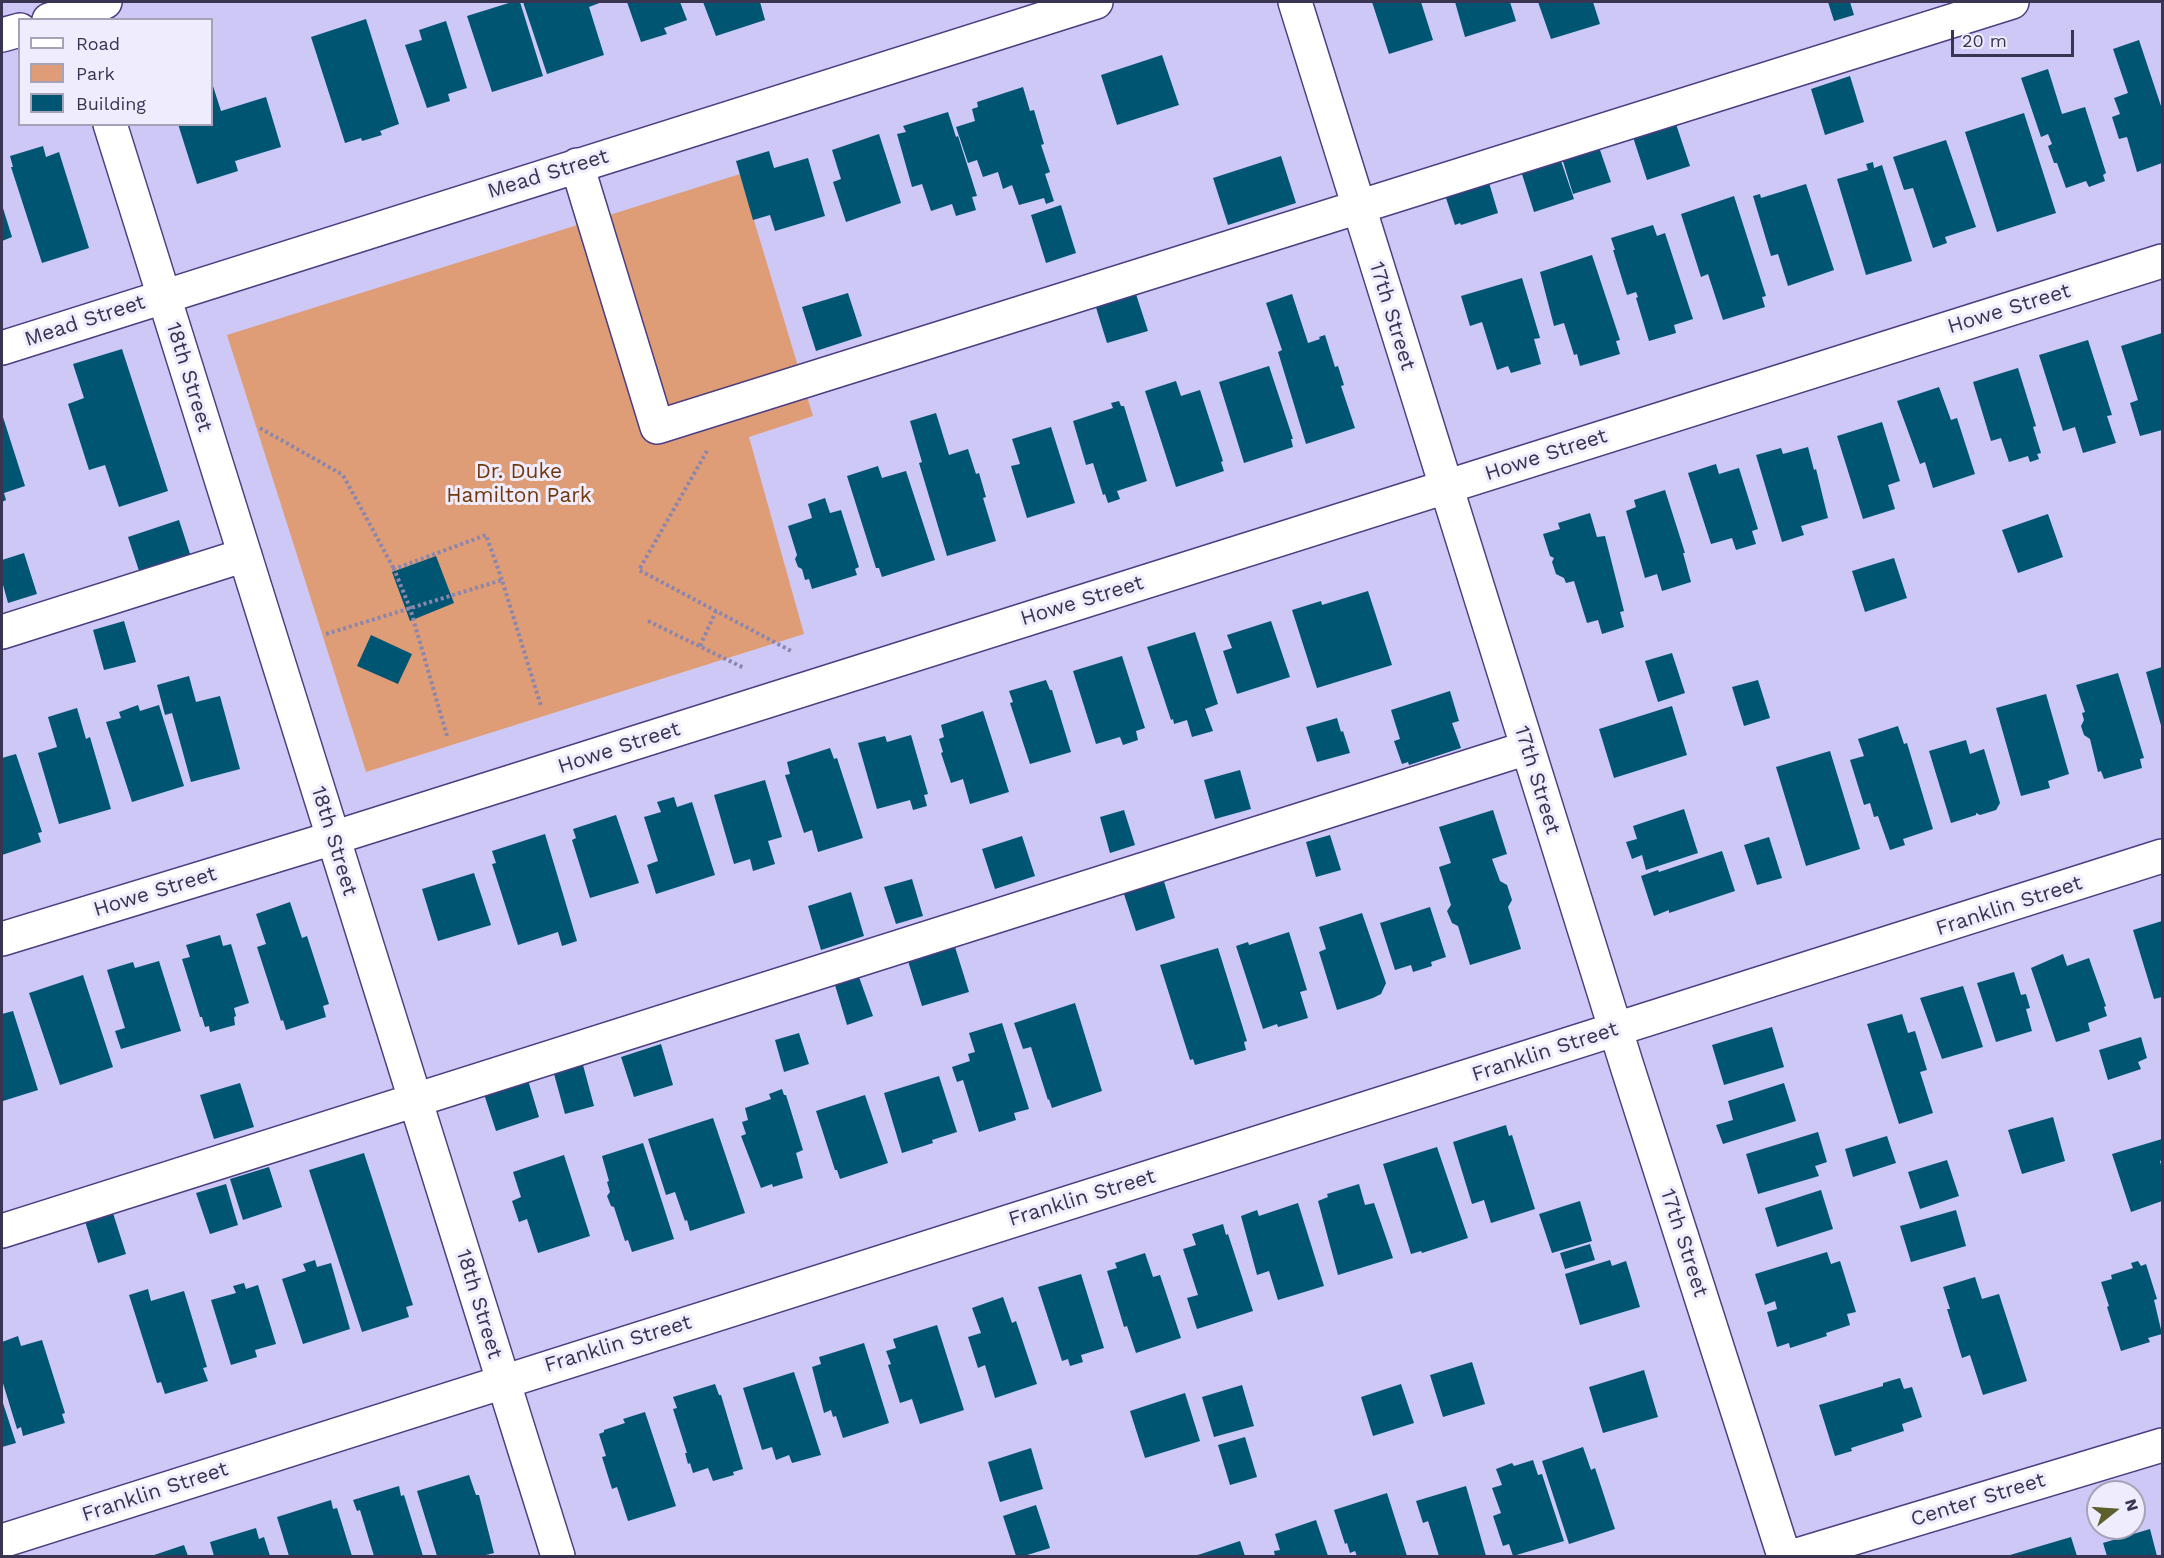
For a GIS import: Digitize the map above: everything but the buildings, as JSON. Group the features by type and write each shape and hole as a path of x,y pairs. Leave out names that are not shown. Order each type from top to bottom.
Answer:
{"street":[{"path":"68,13 105,2"},
{"name":"Mead Street","path":"2,348 1096,2"},
{"name":"17th Street","path":"1295,2 1615,1030 1784,1557"},
{"path":"577,165 657,427 2012,2"},
{"path":"2,35 18,31"},
{"name":"18th Street","path":"111,126 558,1557"},
{"name":"Howe Street","path":"2,939 333,838 2163,261"},
{"path":"2,632 244,555"},
{"path":"2,1231 1527,748"},
{"name":"Franklin Street","path":"2,1541 503,1380 2163,856"},
{"name":"Center Street","path":"1794,1557 2163,1445"}],"path":[{"path":"735,401 639,570 841,678"},
{"path":"260,428 343,475 394,569 410,608 447,736"},
{"path":"394,569 486,535 541,706"},
{"path":"326,634 502,580"},
{"path":"700,646 716,611"},
{"path":"648,621 796,692"}],"green space":[{"name":"Dr. Duke Hamilton Park","path":"740,174 813,416 749,437 804,634 366,772 227,335"}]}
